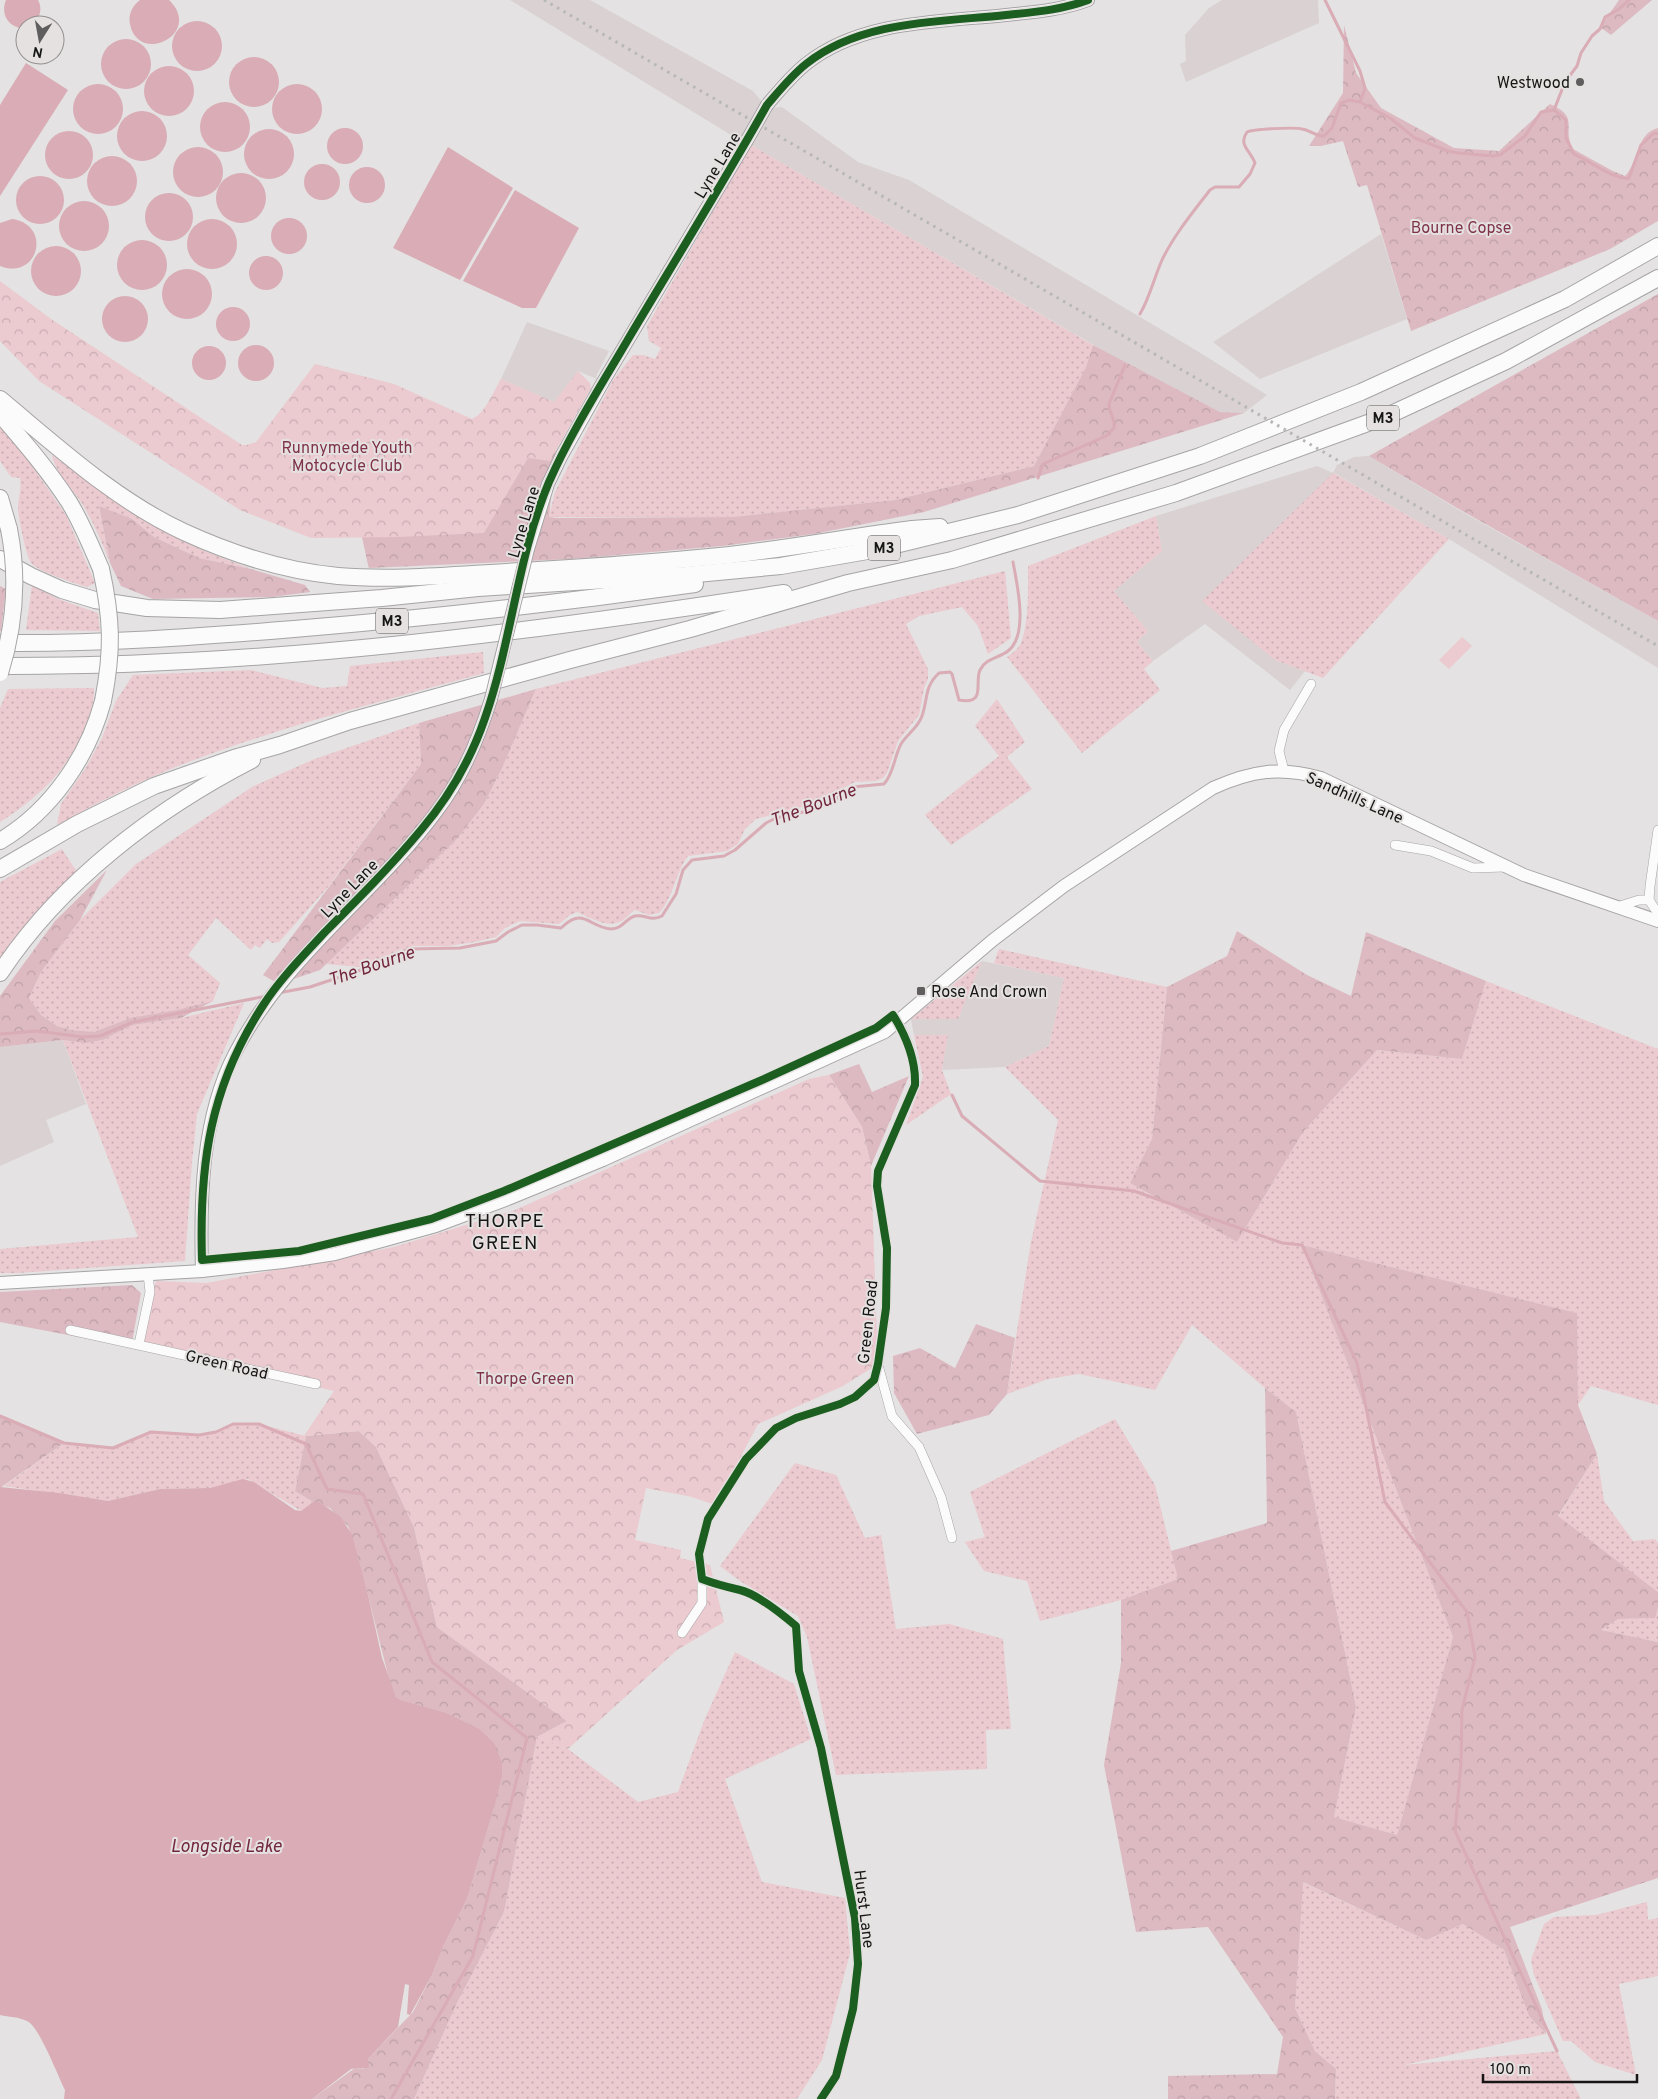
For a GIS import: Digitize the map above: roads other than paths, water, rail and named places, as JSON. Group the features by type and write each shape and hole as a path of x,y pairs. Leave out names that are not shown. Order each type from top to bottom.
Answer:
{"highway":[{"name":"M3","path":"0,643 38,644 218,636 414,619 727,579 780,566 879,549 987,524 1200,456 1361,392 1565,299 1658,246"},
{"name":"M3","path":"0,666 168,661 347,649 460,638 624,618 848,583 952,560 1176,493 1370,423 1506,361 1658,278"},
{"path":"0,399 116,493 163,521 232,551 283,567 338,576 416,577 610,566 731,554 912,529 987,524"},
{"path":"0,414 32,450 70,503 101,569 107,597 111,632 109,668 103,701 100,714 84,751 69,775 49,800 27,821 0,840"},
{"path":"0,498 9,529 14,558 15,594 10,633 0,673"},
{"path":"0,558 39,580 62,590 95,600 147,608 220,610 382,598 478,588 686,575 780,566"},
{"path":"0,869 77,824 154,786 215,764 280,745 350,721 690,629 848,583"},
{"path":"0,973 42,917 88,872 174,804 280,745"}],"main road":[{"name":"Lyne Lane","path":"202,1271 202,1176 213,1112 234,1054 264,1003 279,984 300,959 400,855 438,810 464,767 476,742 491,699 528,549 548,484 602,382 767,105 786,82 807,63 841,43 866,33 910,25 1033,14 1058,10 1088,0"},
{"name":"Sandhills Lane","path":"898,1023 993,940 1064,886 1213,788 1240,776 1264,771 1304,773 1346,789 1505,867 1563,890 1658,921"},
{"path":"0,1283 202,1271 283,1262 336,1254 436,1226 612,1156 821,1063 886,1032 898,1023"}],"street":[{"path":"1284,771 1279,751 1284,730 1311,684"},
{"path":"1658,830 1649,900 1654,905 1658,921"},
{"path":"1395,845 1430,851 1473,868 1505,867"},
{"path":"1617,907 1649,900"},
{"name":"Green Road","path":"682,1633 702,1603 699,1554 708,1519 746,1459 776,1428 796,1418 840,1404 855,1397 874,1380 886,1308 887,1248 877,1186 878,1171 915,1085 913,1059 898,1023"},
{"path":"139,1344 150,1292 148,1274"},
{"name":"Green Road","path":"70,1330 316,1384"},
{"name":"Green Road","path":"878,1364 892,1416 919,1447 941,1497 952,1538"},
{"name":"Hurst Lane","path":"821,1748 855,1918 858,1964 853,2009 836,2076 821,2099"}],"water":[{"path":"6,0 38,0 39,15 15,15 15,26 7,20 4,5"},
{"path":"140,0 169,0 178,13 179,24 174,34 166,40 155,44 144,43 135,36 130,24 130,14"},
{"path":"192,21 202,21 215,28 222,41 222,51 215,64 202,71 192,71 183,67 176,60 172,51 172,41 176,32 183,25"},
{"path":"121,39 131,39 144,46 151,59 151,69 144,82 131,89 121,89 112,85 105,78 101,69 101,59 105,50 112,43"},
{"path":"254,57 264,59 272,64 277,72 279,82 277,92 272,100 264,105 254,107 244,105 236,100 231,92 229,82 231,72 236,64 244,59"},
{"path":"25,65 29,65 68,90 0,196 0,105"},
{"path":"169,66 187,73 194,91 187,109 169,116 151,109 144,91 151,73"},
{"path":"93,84 103,84 116,91 123,104 123,114 116,127 103,134 93,134 84,130 77,123 73,114 73,104 77,95 84,88"},
{"path":"292,84 302,84 315,91 322,104 322,114 315,127 302,134 292,134 283,130 276,123 272,114 272,104 276,95 283,88"},
{"path":"225,102 234,104 245,113 250,127 248,136 239,147 225,152 216,150 205,141 200,127 202,118 211,107"},
{"path":"137,111 147,111 160,118 167,131 167,141 160,154 147,161 137,161 128,157 121,150 117,141 117,131 121,122 128,115"},
{"path":"345,128 357,134 363,146 357,158 345,164 333,158 327,146 333,134"},
{"path":"264,129 274,129 287,136 294,149 294,159 287,172 274,179 264,179 255,175 248,168 244,159 244,149 248,140 255,133"},
{"path":"64,131 74,131 83,135 89,141 92,146 92,164 83,175 74,179 64,179 55,175 49,169 45,160 45,150 49,141 55,135"},
{"path":"198,147 216,154 223,172 216,190 198,197 180,190 173,172 180,154"},
{"path":"448,147 513,188 460,280 393,248"},
{"path":"112,156 121,158 132,167 137,181 135,190 126,201 112,206 103,204 92,195 87,181 89,172 98,161"},
{"path":"322,164 335,169 340,182 335,195 322,200 309,195 304,182 309,169"},
{"path":"367,167 374,168 380,172 384,178 384,192 380,198 374,202 367,203 360,202 354,198 350,192 349,185 350,178 354,172 360,168"},
{"path":"241,173 259,180 266,198 259,216 241,223 223,216 216,198 223,180"},
{"path":"35,176 45,176 57,183 64,195 64,205 57,217 45,224 35,224 27,220 20,213 16,205 16,195 20,187 27,180"},
{"path":"515,190 579,228 536,308 522,308 463,281"},
{"path":"164,193 174,193 186,200 193,212 193,222 186,234 174,241 164,241 156,237 149,230 145,222 145,212 149,204 156,197"},
{"path":"84,201 102,208 109,226 102,244 84,251 66,244 59,226 66,208"},
{"path":"289,218 296,219 302,223 306,229 306,243 302,249 296,253 289,254 282,253 276,249 272,243 271,236 272,229 276,223 282,219"},
{"path":"12,219 25,223 33,231 36,240 36,250 31,259 24,266 13,269 0,266 0,223"},
{"path":"207,219 217,219 230,226 237,239 237,249 230,262 217,269 207,269 198,265 191,258 187,249 187,239 191,230 198,223"},
{"path":"142,240 151,242 162,251 167,265 165,274 156,285 142,290 133,288 122,279 117,265 119,256 128,245"},
{"path":"51,246 61,246 74,253 81,266 81,276 74,289 61,296 51,296 42,292 35,285 31,276 31,266 35,257 42,250"},
{"path":"266,256 273,257 278,261 282,266 282,280 278,285 273,289 266,290 259,289 254,285 250,280 249,273 250,266 254,261 259,257"},
{"path":"187,269 197,271 205,276 210,284 212,294 210,304 205,312 197,317 187,319 177,317 169,312 164,304 162,294 164,284 169,276 177,271"},
{"path":"125,296 138,300 144,306 148,319 144,332 138,338 125,342 112,338 106,332 102,319 106,306 112,300"},
{"path":"233,307 240,308 245,312 249,317 249,331 245,336 240,340 233,341 226,340 221,336 217,331 216,324 217,317 221,312 226,308"},
{"path":"256,345 263,346 269,350 273,356 273,370 269,376 263,380 256,381 249,380 243,376 239,370 238,363 239,356 243,350 249,346"},
{"path":"209,346 216,347 221,351 225,356 225,370 221,375 216,379 209,380 202,379 197,375 193,370 192,363 193,356 197,351 202,347"},
{"name":"Longside Lake","path":"243,1479 254,1482 295,1510 301,1511 313,1502 319,1502 341,1517 352,1535 382,1658 396,1697 403,1701 446,1713 479,1729 494,1743 502,1763 502,1776 494,1808 467,1899 443,1947 432,1975 410,2015 407,2014 409,1985 405,1984 398,2027 368,2059 369,2067 351,2069 312,2099 64,2099 65,2090 48,2052 32,2025 21,2019 0,2015 0,1487 59,1493 108,1501 160,1489 210,1488"}],"waterway":[{"name":"The Bourne","path":"1325,0 1360,71 1365,88 1360,102"},
{"path":"1554,110 1565,82 1577,66 1581,53 1592,36 1600,29 1605,17 1619,9 1629,0"},
{"name":"The Bourne","path":"1140,314 1147,301 1159,267 1172,242 1210,190 1215,187 1239,187 1250,174 1255,163 1244,144 1247,132 1265,129 1298,128 1324,136 1332,128 1341,103 1350,100 1360,102 1390,118 1415,138 1448,151 1493,156 1500,155 1525,136 1541,112 1554,110"},
{"path":"1554,110 1566,120 1566,138 1574,154 1623,178 1629,178 1641,145 1654,133 1658,134"},
{"name":"The Bourne","path":"1038,478 1043,464 1106,436 1114,428 1109,404 1125,365"},
{"name":"The Bourne","path":"278,993 310,987 388,961 395,954 409,949 460,948 496,941 522,925 561,928 569,922 581,918 603,927 615,929 635,916 651,918 662,916 676,894 683,870 692,860 724,856 735,850 766,823 776,818 808,811 831,802 853,787 884,784 890,775 901,744 920,720 931,683 939,673 950,672 952,674 959,700 968,701 976,696 980,670 986,663 1008,651 1018,633 1020,609 1013,562"},
{"name":"The Bourne","path":"0,1034 37,1031 83,1037 100,1036 133,1022 267,996"},
{"path":"952,1095 962,1116 1040,1181 1134,1191 1282,1243 1302,1245 1357,1363 1385,1502 1467,1612 1475,1657 1462,1710 1461,1763 1455,1831 1557,2051"},
{"path":"0,1416 64,1443 113,1448 151,1432 199,1435 216,1432 233,1424 259,1424 306,1444 327,1489 363,1494 432,1662 527,1738 473,1956 391,2099"}],"railway":[{"path":"544,0 1658,646"}],"place":[{"name":"Westwood","path":"1580,82"},
{"name":"Rose And Crown","path":"921,991"}],"district":[{"name":"THORPE GREEN","path":"505,1231"}],"park label":[{"name":"Bourne Copse","path":"1461,227"},
{"name":"Runnymede Youth Motocycle Club","path":"347,456"},
{"name":"Thorpe Green","path":"525,1378"}]}
